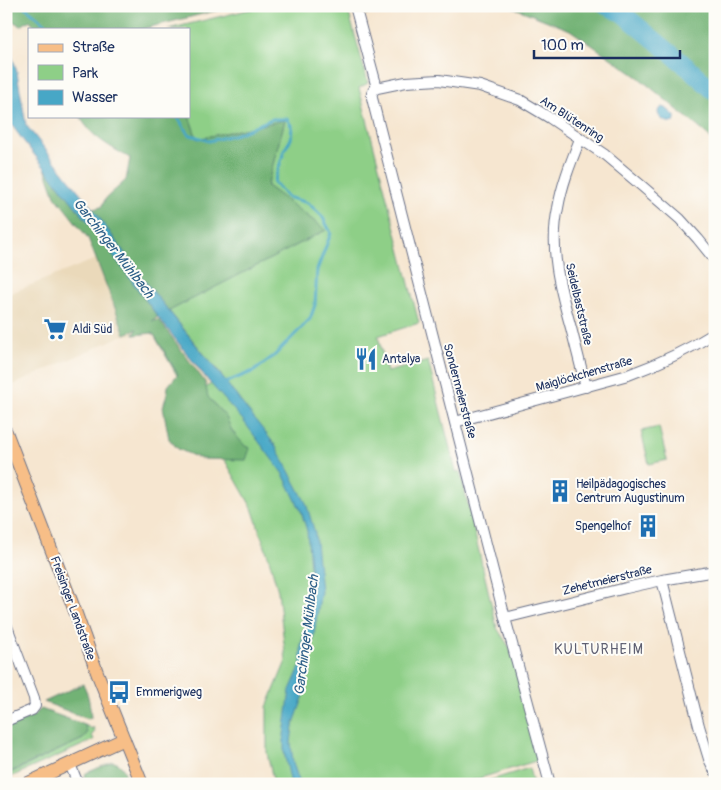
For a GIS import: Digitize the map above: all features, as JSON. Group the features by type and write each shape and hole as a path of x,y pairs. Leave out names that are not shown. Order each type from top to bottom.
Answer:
{"main road":[{"name":"Freisinger Landstraße","path":"6,432 72,602 98,675 142,784"},
{"path":"26,784 124,739"}],"street":[{"name":"Sondermeierstraße","path":"355,6 377,88 371,95 505,618 550,784"},
{"name":"Am Blütenring","path":"377,88 406,82 439,80 480,86 520,100 604,155 659,200 680,219 715,260"},
{"name":"Seidelbaststraße","path":"580,139 565,178 557,210 555,236 560,290 586,387"},
{"name":"Maiglöckchenstraße","path":"455,422 607,382 645,369 715,333"},
{"name":"Zehetmeierstraße","path":"505,618 626,588 715,571"},
{"path":"662,580 699,726 709,760 715,771"},
{"path":"6,624 34,698 35,706 32,710 6,721"},
{"path":"70,764 78,784"}],"shaded area":[{"path":"96,259 125,334 158,317 210,383 198,393 152,333 121,336 9,387 6,380 6,295"}],"green space":[{"path":"6,6 235,6 146,28 35,28 30,20 21,26 6,17"},
{"path":"264,6 347,6 368,83 359,88 419,323 378,336 387,372 428,361 456,472 460,471 497,628 510,648 539,760 461,784 274,784 267,753 267,707 286,661 278,591 252,508 153,333 198,393 222,376 169,311 326,230 267,186 285,120 197,139 190,118 190,28 172,28"},
{"path":"360,6 405,6 362,15"},
{"path":"510,6 715,6 715,144 709,136 638,77 570,30"},
{"path":"81,118 190,118 197,139 285,120 267,186 326,230 169,311 143,279 93,209 101,207 106,198 126,180 130,158 109,146 89,130"},
{"path":"45,168 100,237 158,317 152,321 159,320 205,382 208,397 226,417 232,431 245,446 250,448 246,460 201,459 178,449 169,439 163,407 168,386 178,374 153,333 134,335 137,329 125,334 88,238 55,196"},
{"path":"659,427 667,460 649,464 641,431"},
{"path":"83,684 88,696 91,718 88,719 44,702"},
{"path":"41,709 85,725 87,733 83,739 6,774 6,728 33,716"},
{"path":"85,725 92,729 93,727 95,731 92,735 94,740 6,779 6,775 83,739 87,733"},
{"path":"113,762 122,767 129,784 85,784 83,779 86,773"},
{"path":"529,768 533,784 478,784"}],"water":[{"path":"6,44 9,47 17,72 26,125 93,209 143,279 275,445 306,503 315,533 321,591 304,695 293,726 291,743 293,763 300,784 291,784 284,752 284,735 290,690 301,665 301,644 308,623 311,578 307,531 301,511 283,474 242,419 210,383 158,317 100,237 11,124 6,102"},
{"path":"662,107 675,116 675,121 670,122 661,119 658,111"}],"waterway":[{"name":"Garchinger Mühlbach","path":"24,6 51,28"},
{"path":"606,6 622,13 715,92"},
{"name":"Garchinger Mühlbach","path":"178,118 188,134 209,141 237,134 272,119 287,119 292,127 291,139 285,149 274,182 287,197 308,203 322,216 331,233 317,270 315,305 310,319 275,355 254,371 227,382 225,387"}],"place":[{"name":"Aldi Süd","path":"55,329"},
{"name":"Antalya","path":"366,359"},
{"name":"Heilpädagogisches Centrum Augustinum","path":"560,491"},
{"name":"Spengelhof","path":"648,526"},
{"name":"Emmerigweg","path":"119,692"}],"district":[{"name":"KULTURHEIM","path":"599,649"}]}
